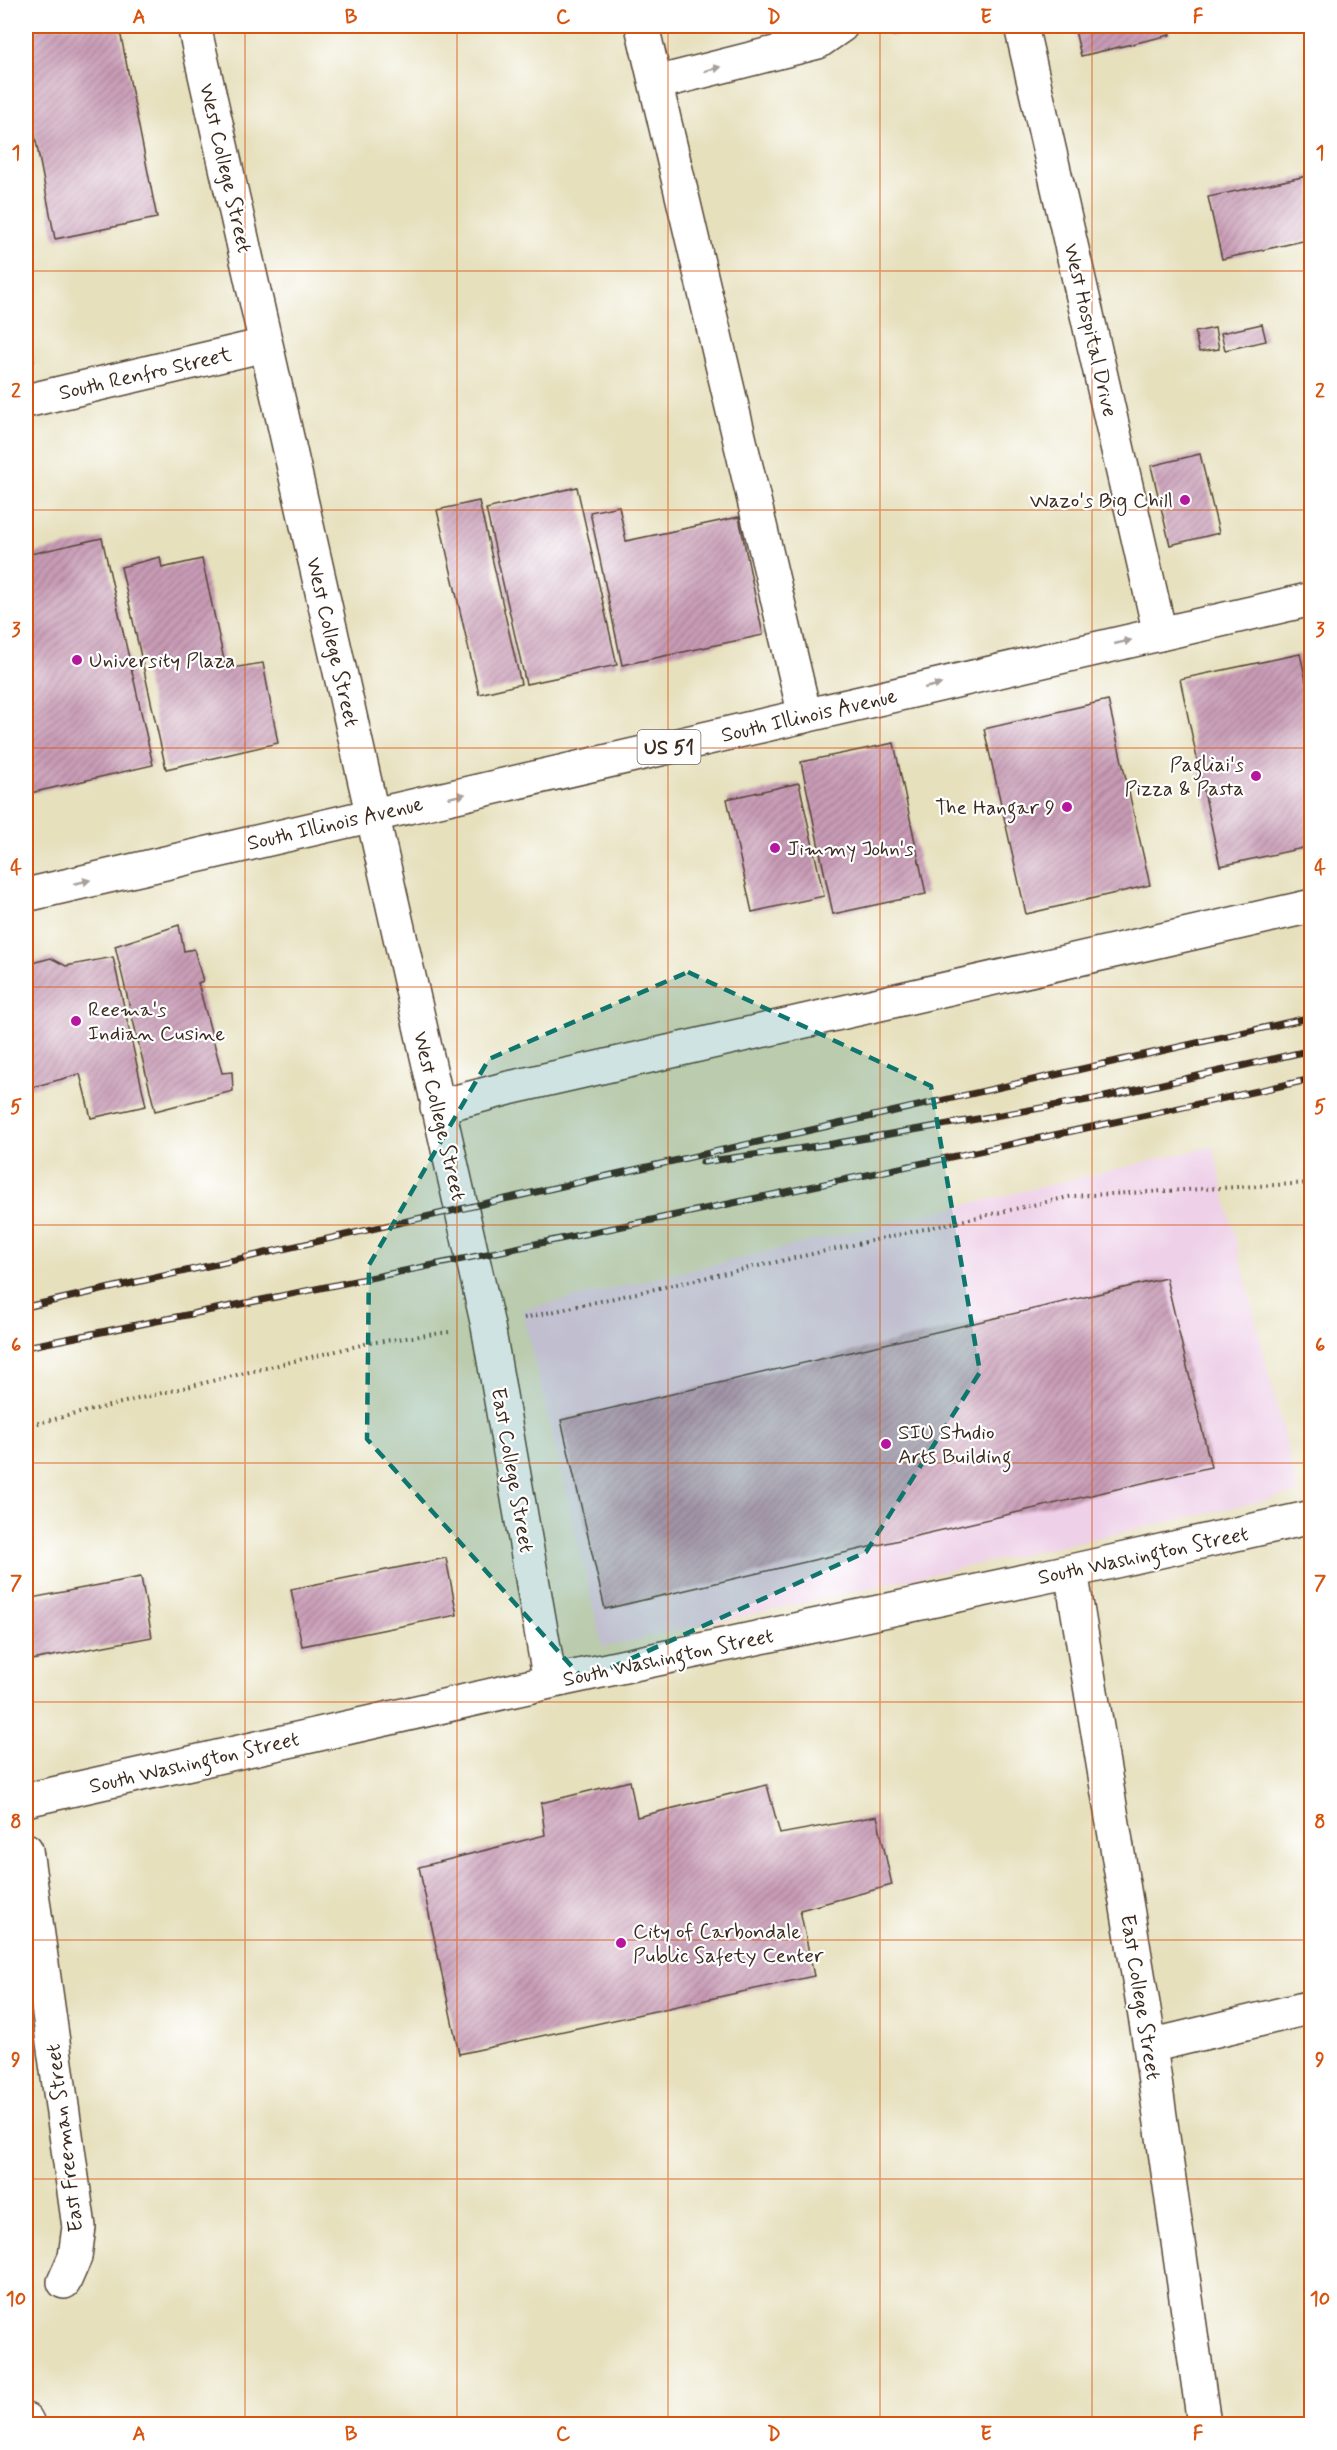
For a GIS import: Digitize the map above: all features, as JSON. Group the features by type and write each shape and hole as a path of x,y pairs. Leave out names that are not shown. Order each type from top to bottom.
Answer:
{"main road":[{"name":"West College Street","path":"194,26 472,1258"},
{"path":"642,26 805,716"},
{"path":"656,83 818,42 841,26"},
{"name":"West Hospital Drive","path":"1021,26 1160,634"},
{"name":"South Renfro Street","path":"26,400 266,345"},
{"name":"South Illinois Avenue","path":"26,895 1311,599"},
{"path":"437,1107 521,1085 1311,906"},
{"name":"East College Street","path":"472,1258 488,1326 550,1682"},
{"name":"South Washington Street","path":"26,1800 550,1682 1071,1572 1311,1517"},
{"name":"East College Street","path":"1071,1572 1150,2046 1203,2424"},
{"name":"East Freeman Street","path":"26,1850 79,2227 75,2257 64,2282"},
{"path":"1150,2046 1311,2007"},
{"path":"26,2420 28,2424"}],"path":[{"path":"26,1426 369,1342 488,1326 1073,1196 1311,1184"}],"highlighted area":[{"path":"688,972 931,1086 980,1372 866,1552 584,1680 367,1439 369,1265 489,1059"}],"shaded area":[{"path":"1213,1146 1298,1493 603,1647 522,1310"}],"building":[{"path":"26,26 119,26 157,218 55,239 26,90"},
{"path":"891,26 937,26 893,36"},
{"path":"1074,26 1168,26 1170,35 1081,56"},
{"path":"1312,175 1312,239 1222,259 1208,197"},
{"path":"1262,324 1266,341 1225,350 1221,333"},
{"path":"1215,328 1219,349 1199,352 1195,332"},
{"path":"26,329 34,362 26,364"},
{"name":"Wazo's Big Chill","path":"1200,454 1219,533 1170,545 1151,466"},
{"path":"577,487 617,665 526,684 486,509"},
{"path":"479,501 521,684 479,694 437,510"},
{"path":"619,506 626,541 739,517 763,635 622,665 590,512"},
{"name":"University Plaza","path":"102,538 153,765 26,794 26,555"},
{"path":"160,557 162,568 202,559 226,669 263,663 278,743 166,769 121,567"},
{"name":"Pagliai's Pizza & Pasta","path":"1300,654 1312,706 1312,846 1220,866 1180,679"},
{"name":"The Hangar 9","path":"1108,700 1150,885 1026,914 984,729"},
{"path":"894,743 926,894 833,914 801,762"},
{"name":"Jimmy John's","path":"799,783 824,896 752,912 727,799"},
{"path":"179,925 184,951 194,949 203,981 198,983 222,1073 232,1072 233,1091 155,1111 115,946"},
{"name":"Reema's Indian Cusine","path":"113,957 146,1106 91,1118 80,1074 26,1089 26,968 28,964 51,958 66,966"},
{"name":"SIU Studio Arts Building","path":"1166,1278 1211,1467 605,1609 561,1420"},
{"path":"446,1558 457,1615 302,1646 291,1589"},
{"path":"141,1577 152,1637 26,1661 26,1599"},
{"name":"City of Carbondale Public Safety Center","path":"630,1781 637,1817 767,1785 780,1834 877,1816 892,1885 800,1910 814,1976 459,2054 419,1867 545,1835 541,1803"}],"railway":[{"path":"26,1307 1312,1017"},
{"path":"703,1162 832,1144 1105,1097 1312,1050"},
{"path":"26,1347 991,1149 1312,1079"}],"place":[{"name":"Wazo's Big Chill","path":"1185,500"},
{"name":"University Plaza","path":"77,660"},
{"name":"Pagliai's Pizza & Pasta","path":"1256,776"},
{"name":"The Hangar 9","path":"1067,807"},
{"name":"Jimmy John's","path":"775,848"},
{"name":"Reema's Indian Cusine","path":"76,1021"},
{"name":"SIU Studio Arts Building","path":"886,1444"},
{"name":"City of Carbondale Public Safety Center","path":"621,1943"}]}
